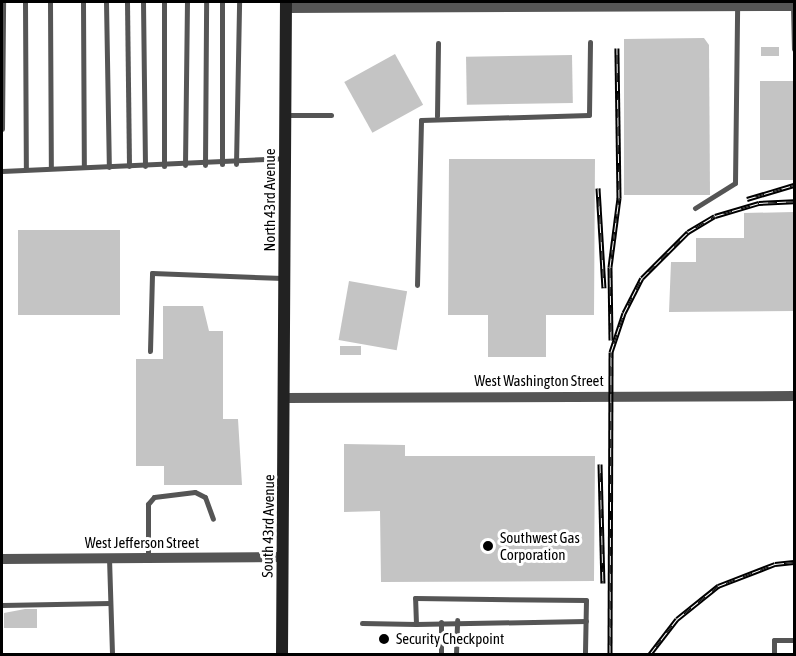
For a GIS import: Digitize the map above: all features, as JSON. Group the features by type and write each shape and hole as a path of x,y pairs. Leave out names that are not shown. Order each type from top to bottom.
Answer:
{"main road":[{"name":"North 43rd Avenue","path":"284,398 286,5"},
{"name":"South 43rd Avenue","path":"282,654 284,398"}],"street":[{"path":"286,5 737,6 777,4 794,6"},
{"name":"West Washington Street","path":"284,398 795,396"},
{"name":"West Jefferson Street","path":"2,559 282,557"}],"lane":[{"path":"2,129 3,2"},
{"path":"25,2 26,169"},
{"path":"50,2 51,168"},
{"path":"83,2 84,167"},
{"path":"106,2 109,167"},
{"path":"127,2 129,166"},
{"path":"143,2 145,166"},
{"path":"164,2 164,166"},
{"path":"185,165 187,2"},
{"path":"205,165 206,2"},
{"path":"222,2 222,164"},
{"path":"236,164 239,2"},
{"path":"695,208 735,183 737,6"},
{"path":"794,6 795,49"},
{"path":"417,285 418,126 426,116 589,115 590,42"},
{"path":"437,116 438,43"},
{"path":"286,115 331,115"},
{"path":"2,171 236,164 285,158"},
{"path":"150,351 152,273 285,278"},
{"path":"148,558 148,504 154,497 195,492 205,497 213,519"},
{"path":"109,558 112,654"},
{"path":"416,624 415,598 586,600 585,654"},
{"path":"2,605 110,603"},
{"path":"456,654 457,620"},
{"path":"362,623 416,624 457,620 586,621"},
{"path":"441,622 441,654"},
{"path":"774,654 774,640 795,640"}],"building":[{"path":"704,38 709,45 710,195 624,195 624,39"},
{"path":"761,47 779,47 779,56 761,56"},
{"path":"395,54 423,105 372,133 344,82"},
{"path":"572,55 573,103 467,105 466,57"},
{"path":"760,81 794,81 794,180 760,180"},
{"path":"449,159 595,159 594,315 546,315 546,357 488,357 488,315 448,315"},
{"path":"794,212 794,311 669,312 671,262 696,262 696,238 744,238 744,213"},
{"path":"18,230 120,230 120,315 18,315"},
{"path":"349,281 407,291 397,350 339,340"},
{"path":"163,306 203,306 209,331 223,331 223,419 238,419 242,485 164,485 164,466 136,466 136,359 163,359"},
{"path":"340,346 361,346 361,355 340,355"},
{"name":"Southwest Gas Corporation","path":"344,444 405,445 405,456 595,456 594,581 381,582 380,511 344,512"},
{"path":"37,609 37,628 4,628 4,613"},
{"path":"381,636 387,636 387,641 381,641"}],"railway":[{"path":"611,340 610,267 619,198 617,48"},
{"path":"747,199 794,185"},
{"path":"598,188 604,288"},
{"path":"610,654 611,352 624,313 642,278 688,232 715,216 759,203 794,201"},
{"path":"600,464 603,583"},
{"path":"650,654 677,619 718,586 775,564 794,562"}],"place":[{"name":"Southwest Gas Corporation","path":"488,546"},
{"name":"Security Checkpoint","path":"384,639"}]}
